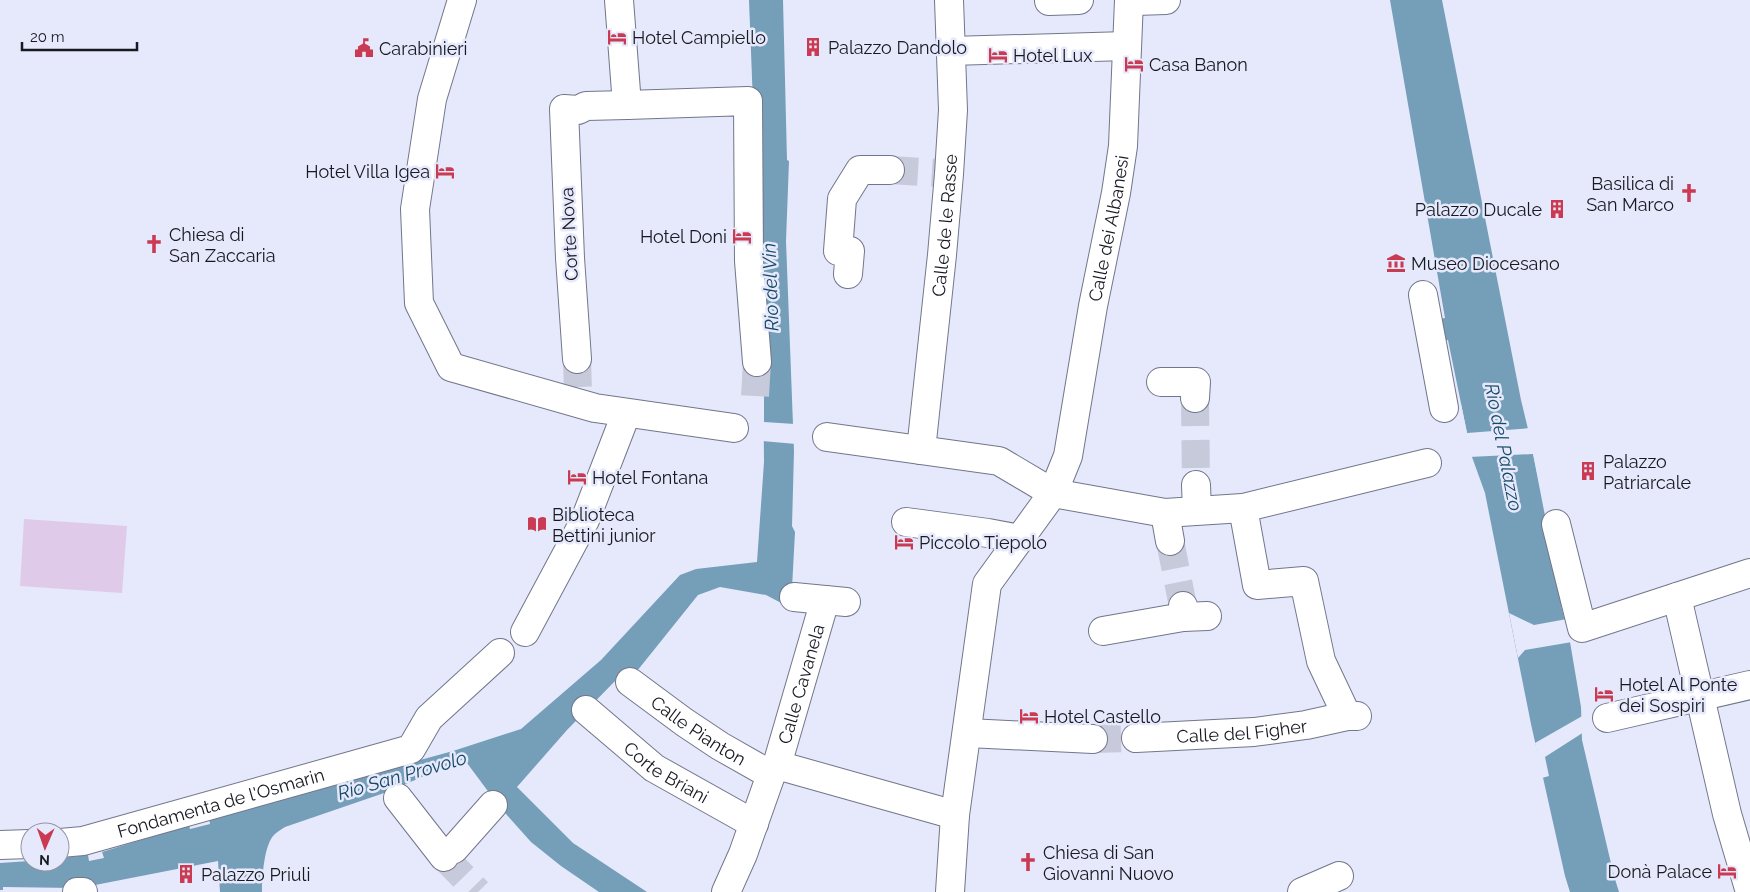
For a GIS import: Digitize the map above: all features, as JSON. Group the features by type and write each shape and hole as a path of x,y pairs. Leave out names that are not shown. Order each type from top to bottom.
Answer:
{"street":[{"path":"462,0 432,99 415,209 419,304 451,367 584,401 626,414 734,428"},
{"name":"Calle de le Rasse","path":"921,450 942,255 944,174 953,110 949,0"},
{"path":"1048,1 1079,0"},
{"path":"1130,0 1135,2 1166,0"},
{"name":"Calle dei Albanesi","path":"968,733 987,584 1053,493 1068,456 1093,306 1116,193 1123,146 1130,0"},
{"path":"619,6 627,105 748,101 749,261 757,362"},
{"path":"951,51 1127,46"},
{"name":"Corte Nova","path":"576,359 564,110 578,110 586,106 627,105"},
{"path":"848,274 850,251 838,251 842,199 860,170 890,170"},
{"path":"1423,295 1444,408"},
{"path":"1161,382 1196,382 1195,398"},
{"path":"525,632 585,520 626,414"},
{"path":"826,432 921,450 999,461 1053,493 1165,512 1196,498 1243,508 1428,464"},
{"name":"Calle del Figher","path":"1136,738 1277,730 1352,716 1321,661 1304,581 1257,585 1243,508"},
{"path":"1165,512 1170,542"},
{"path":"906,522 988,532 1020,540"},
{"path":"1556,524 1582,628 1750,573"},
{"name":"Calle Cavanela","path":"726,892 754,824 836,602 794,597"},
{"path":"1677,597 1726,814 1750,892"},
{"path":"1103,631 1191,613"},
{"name":"Fondamenta de l'Osmarin","path":"70,842 84,841 411,749 429,718 500,653"},
{"name":"Calle Pianton","path":"630,682 720,746 774,770 955,815"},
{"path":"1607,718 1750,685"},
{"name":"Corte Briani","path":"586,710 654,768 754,824"},
{"path":"950,892 955,815 968,733 1094,739"},
{"path":"398,798 443,855 454,849 493,805"},
{"path":"0,845 20,844"},
{"path":"1302,892 1339,876"}],"shaded area":[{"path":"24,519 127,526 122,593 20,586"}],"water":[{"path":"749,0 783,0 787,160 789,161 786,241 794,451 792,526 795,532 792,588 785,605 766,595 720,587 698,595 633,676 617,679 567,730 517,787 573,843 647,892 599,892 561,866 531,842 499,806 464,759 387,792 280,830 268,845 263,870 262,892 220,892 218,861 90,886 74,888 3,887 3,890 0,890 0,863 20,862 20,872 70,872 70,857 88,855 89,861 104,858 102,852 189,825 190,829 210,824 209,818 453,751 521,729 601,660 680,575 696,569 757,562 764,462 763,363"},
{"name":"Rio del Palazzo","path":"1390,0 1442,0 1521,400 1564,603 1561,605 1570,642 1581,707 1582,740 1619,892 1570,892 1565,876 1531,724 1485,493 1472,457 1448,340 1437,342 1434,320 1445,318"}],"pier":[{"path":"761,396 764,396 764,422 795,424 796,444 762,441"},
{"path":"1458,404 1461,404 1467,433 1531,428 1549,526 1547,526 1533,454 1469,457"},
{"path":"1509,613 1534,625 1567,619 1572,642 1525,650 1518,658"},
{"path":"1584,715 1584,732 1545,757 1549,776 1542,778 1535,743"}],"tunnel":[{"path":"890,170 939,173"},
{"path":"577,359 578,392"},
{"path":"755,396 757,362"},
{"path":"1195,398 1196,485"},
{"path":"1170,541 1183,606"},
{"path":"1093,739 1136,738"},
{"path":"444,857 478,892"}],"place":[{"name":"Hotel Campiello","path":"617,37"},
{"name":"Palazzo Dandolo","path":"813,47"},
{"name":"Carabinieri","path":"364,48"},
{"name":"Hotel Lux","path":"998,55"},
{"name":"Casa Banon","path":"1134,64"},
{"name":"Hotel Villa Igea","path":"445,171"},
{"name":"Basilica di San Marco","path":"1689,193"},
{"name":"Palazzo Ducale","path":"1557,209"},
{"name":"Hotel Doni","path":"742,236"},
{"name":"Chiesa di San Zaccaria","path":"154,244"},
{"name":"Museo Diocesano","path":"1396,263"},
{"name":"Palazzo Patriarcale","path":"1588,471"},
{"name":"Hotel Fontana","path":"577,477"},
{"name":"Biblioteca Bettini junior","path":"537,524"},
{"name":"Piccolo Tiepolo","path":"904,542"},
{"name":"Hotel Al Ponte dei Sospiri","path":"1604,694"},
{"name":"Hotel Castello","path":"1029,716"},
{"name":"Chiesa di San Giovanni Nuovo","path":"1028,862"},
{"name":"Donà Palace","path":"1727,871"},
{"name":"Palazzo Priuli","path":"186,874"}],"water label":[{"name":"Rio del Vin","path":"770,287"},
{"name":"Rio San Provolo","path":"402,775"}]}
